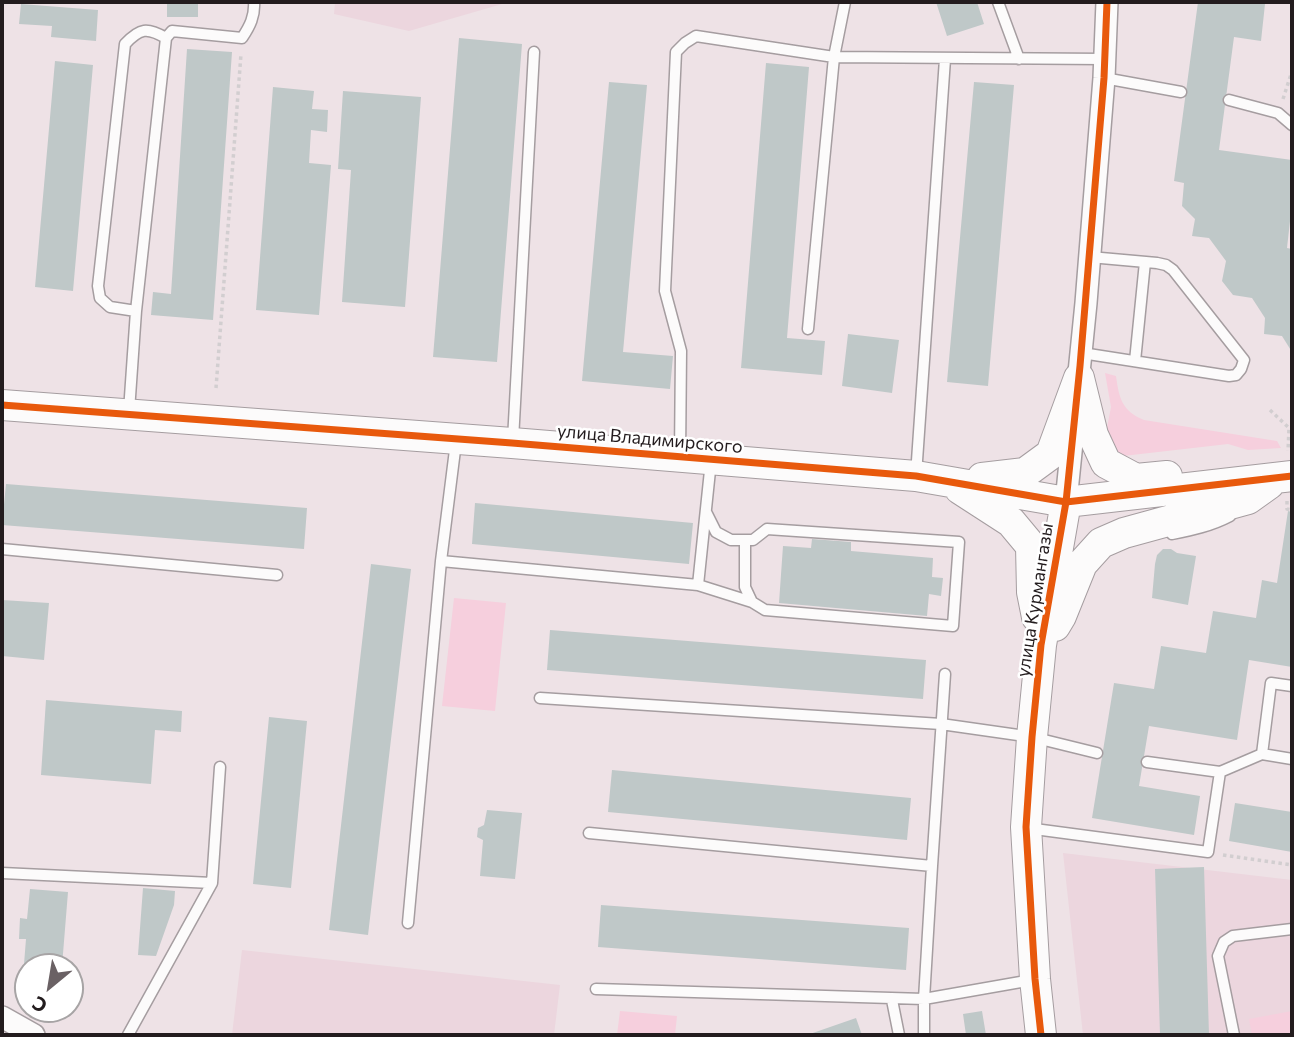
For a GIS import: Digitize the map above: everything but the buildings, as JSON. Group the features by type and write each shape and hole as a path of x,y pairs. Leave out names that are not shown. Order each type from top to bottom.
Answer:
{"street":[{"name":"улица Курмангазы","path":"1041,1035 1026,827 1041,645 1066,502 1080,365 1107,2"},
{"path":"1080,365 1093,435 1107,463 1136,479 1245,470 1286,477"},
{"path":"949,482 1024,473 1051,454 1080,365"},
{"name":"улица Владимирского","path":"2,405 512,443 916,477 1066,502 1286,477"},
{"path":"1041,645 1061,616 1082,564 1101,543 1124,533 1248,499 1286,477"},
{"path":"949,482 1011,522 1031,546 1032,592 1041,645"},
{"path":"2,1017 34,1035"}],"lane":[{"path":"128,414 136,311 166,38 172,31 242,38 251,26 254,2"},
{"path":"808,329 834,57 845,2"},
{"path":"998,2 1019,59"},
{"path":"136,311 110,307 100,298 97,286 125,44 134,35 145,30 166,38"},
{"path":"680,457 681,351 665,292 677,52 684,43 696,37 834,57 1019,59 1104,69 1181,92"},
{"path":"512,443 534,52"},
{"path":"916,477 945,59"},
{"path":"1229,100 1278,113 1292,125"},
{"path":"1080,365 1135,361 1229,376 1236,375 1244,360 1173,270 1166,265 1090,257"},
{"path":"1135,361 1145,262"},
{"path":"408,923 441,561 456,439"},
{"path":"698,585 712,460"},
{"path":"441,561 698,585 752,602 765,610 953,626 959,542 767,529 753,540 731,540 716,532 706,512"},
{"path":"745,540 745,587 752,602"},
{"path":"2,550 277,575"},
{"path":"924,1035 945,674"},
{"path":"1262,754 1271,683 1292,686"},
{"path":"540,698 941,724 1032,737 1097,753"},
{"path":"1147,762 1220,772 1262,754 1292,759"},
{"path":"128,1035 212,883 220,766"},
{"path":"1026,827 1208,852 1220,772"},
{"path":"589,833 932,866"},
{"path":"2,873 212,883"},
{"path":"1234,1035 1218,956 1224,942 1233,936 1292,929"},
{"path":"596,989 892,1000 924,999 1035,979"},
{"path":"892,1000 899,1035"}],"path":[{"path":"216,388 242,38"},
{"path":"1278,113 1292,71"},
{"path":"1270,410 1289,428 1287,509 1292,510"},
{"path":"1208,852 1292,865"}],"shaded area":[{"path":"335,2 509,2 409,31 334,14"},
{"path":"1105,373 1116,376 1126,408 1144,420 1277,441 1281,448 1248,450 1228,444 1123,456 1114,453 1106,433 1111,407"},
{"path":"454,598 506,603 495,711 442,706"},
{"path":"1063,853 1292,880 1292,1035 1083,1035"},
{"path":"242,950 560,985 554,1035 232,1035"},
{"path":"620,1011 677,1016 675,1035 617,1035"},
{"path":"1292,1011 1292,1035 1252,1035 1249,1019"}],"cycle path":[{"path":"1041,1035 1026,827 1041,645 1066,502 1080,366 1104,78 1107,2"},
{"path":"2,405 916,476 1066,502 1292,476"}]}
